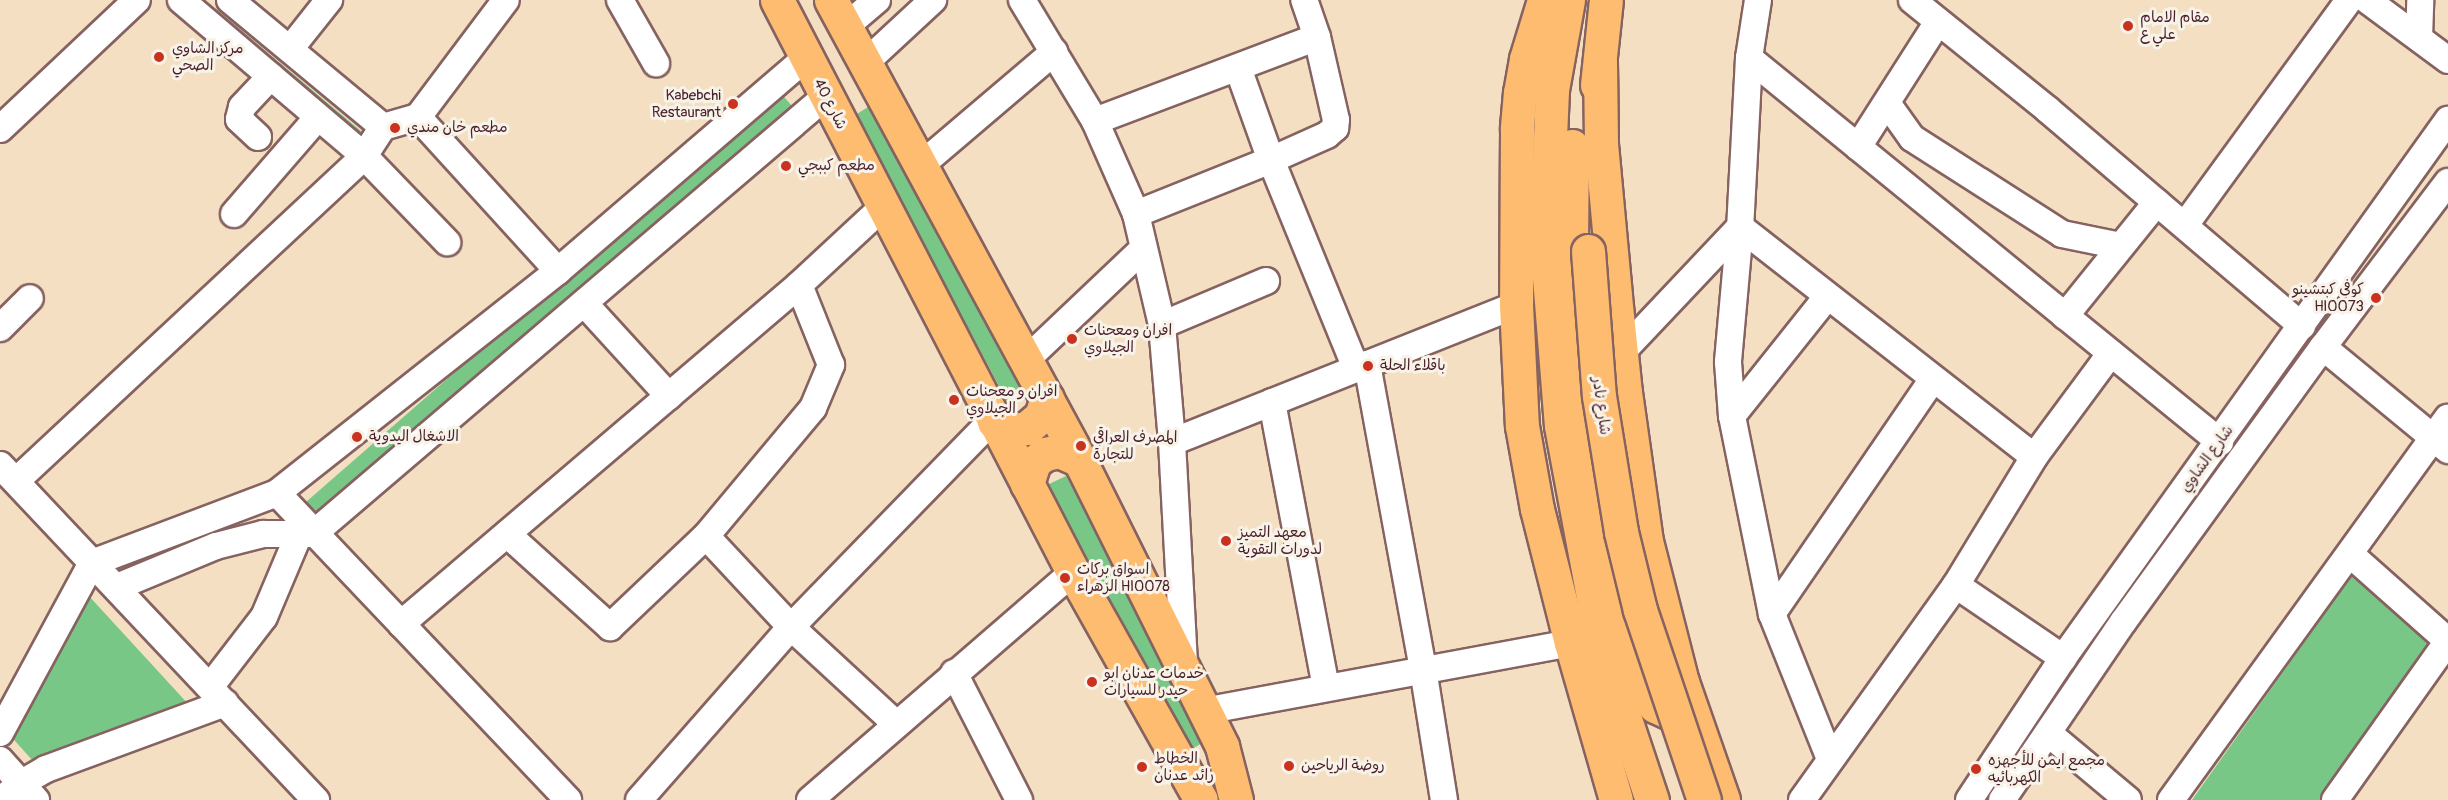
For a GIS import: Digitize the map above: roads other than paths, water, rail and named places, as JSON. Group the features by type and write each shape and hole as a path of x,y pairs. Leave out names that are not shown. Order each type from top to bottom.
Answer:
{"main road":[{"name":"شارع 40","path":"777,0 882,208 1073,572 1201,800"},
{"path":"1544,0 1534,25 1520,92 1516,305 1522,426 1537,509 1571,643 1616,800"},
{"path":"1568,0 1552,90 1548,186 1549,277 1561,426 1601,639 1652,800"},
{"path":"1578,0 1579,34 1571,159 1571,242 1580,388 1593,474 1608,550 1644,680 1652,700 1661,711 1675,711 1682,706 1682,682"},
{"name":"شارع نادر","path":"1605,0 1591,148 1588,251 1599,396 1621,532 1640,610 1704,800"},
{"path":"838,14 1047,398 1251,800"},
{"path":"1600,62 1601,144 1621,353 1646,541 1682,682 1724,800"},
{"path":"993,421 1014,430 1027,428 1041,416 1047,398"},
{"path":"1027,484 1034,462 1045,454 1059,451 1079,460"},
{"path":"1222,746 1236,800"}],"street":[{"path":"0,129 136,0"},
{"path":"182,0 364,156 447,242"},
{"path":"230,0 382,126"},
{"path":"290,49 329,0"},
{"path":"316,800 8,473 364,156 382,126 418,117 506,0"},
{"path":"620,0 656,63"},
{"path":"838,14 877,0"},
{"path":"865,63 933,0"},
{"path":"1022,0 1095,121 1136,214 1162,325 1172,442 1184,669"},
{"path":"1136,214 1271,160 1328,135 1335,128 1336,120 1317,37 1304,0"},
{"path":"1758,0 1749,58 1740,227 1728,362 1732,416 1772,614 1830,759"},
{"path":"2185,225 2349,0"},
{"path":"2367,0 2448,60"},
{"path":"2419,38 2420,0"},
{"path":"1858,147 1887,103 1928,9 2302,326"},
{"path":"1095,121 1317,37"},
{"path":"921,165 1054,52"},
{"path":"0,733 92,563 277,493 558,271 806,58"},
{"path":"1749,58 2220,442"},
{"path":"1238,68 1271,160 1362,366 1423,669 1444,800"},
{"path":"258,137 239,119 242,107 270,76"},
{"path":"0,760 19,795 60,763 218,695 264,617 306,534 584,303 826,96"},
{"path":"1887,103 1912,138 2062,234 2121,246"},
{"path":"234,214 318,117"},
{"path":"418,117 558,271"},
{"name":"شارع الشاوي","path":"1969,800 2063,658 2220,442 2448,120"},
{"name":"شارع الشاوي","path":"2002,800 2138,602 2323,347 2448,182"},
{"path":"2065,316 2157,202"},
{"path":"401,624 799,285 882,208"},
{"path":"1740,227 2034,457"},
{"path":"1621,353 1740,227"},
{"path":"1026,360 1143,249"},
{"path":"1162,325 1266,281"},
{"path":"507,534 610,627 706,536 813,408 831,365 799,285"},
{"path":"1732,416 1827,297"},
{"path":"0,328 30,298"},
{"path":"584,303 669,396"},
{"path":"1172,442 1516,305"},
{"path":"2171,800 2350,554 2443,435 2323,347"},
{"path":"1802,800 1956,585 2034,457 2110,353"},
{"path":"1772,614 1933,379"},
{"path":"1272,402 1326,687"},
{"path":"639,800 791,627 993,421"},
{"path":"277,493 306,534 401,624 568,800"},
{"path":"117,587 216,546 263,534 306,534"},
{"path":"706,536 791,627 896,724"},
{"path":"2335,800 2448,641 2350,554"},
{"path":"810,800 1073,572"},
{"path":"1956,585 2063,658"},
{"path":"2115,588 2117,598 2122,603 2138,602"},
{"path":"2090,622 2106,622 2111,626 2113,638"},
{"path":"1204,711 1571,643"},
{"path":"954,673 1018,800"},
{"path":"2048,733 2128,800"}],"place":[{"name":"مقام الامام علي ع","path":"2128,26"},
{"name":"مركز الشاوي الصحي","path":"159,57"},
{"name":"Kabebchi Restaurant","path":"733,104"},
{"name":"مطعم خان مندي","path":"395,128"},
{"name":"مطعم كببجي","path":"786,166"},
{"name":"كوفي كبتشينو Hl0073","path":"2376,298"},
{"name":"افران ومعجنات الجيلاوي","path":"1072,339"},
{"name":"باقلاء الحلة","path":"1368,366"},
{"name":"افران و معجنات الجيلاوي","path":"954,400"},
{"name":"الاشغال اليدوية","path":"357,437"},
{"name":"المصرف العراقي للتجارة","path":"1081,446"},
{"name":"معهد التميز لدورات التقوية","path":"1226,541"},
{"name":"اسواق بركات الزهراء Hl0078","path":"1065,578"},
{"name":"خدمات عدنان ابو حيدر للسيارات","path":"1092,682"},
{"name":"روضة الرياحين","path":"1289,766"},
{"name":"الخطاط رائد عدنان","path":"1142,767"},
{"name":"مجمع ايمن للأجهزه الكهربائيه","path":"1976,769"}]}
